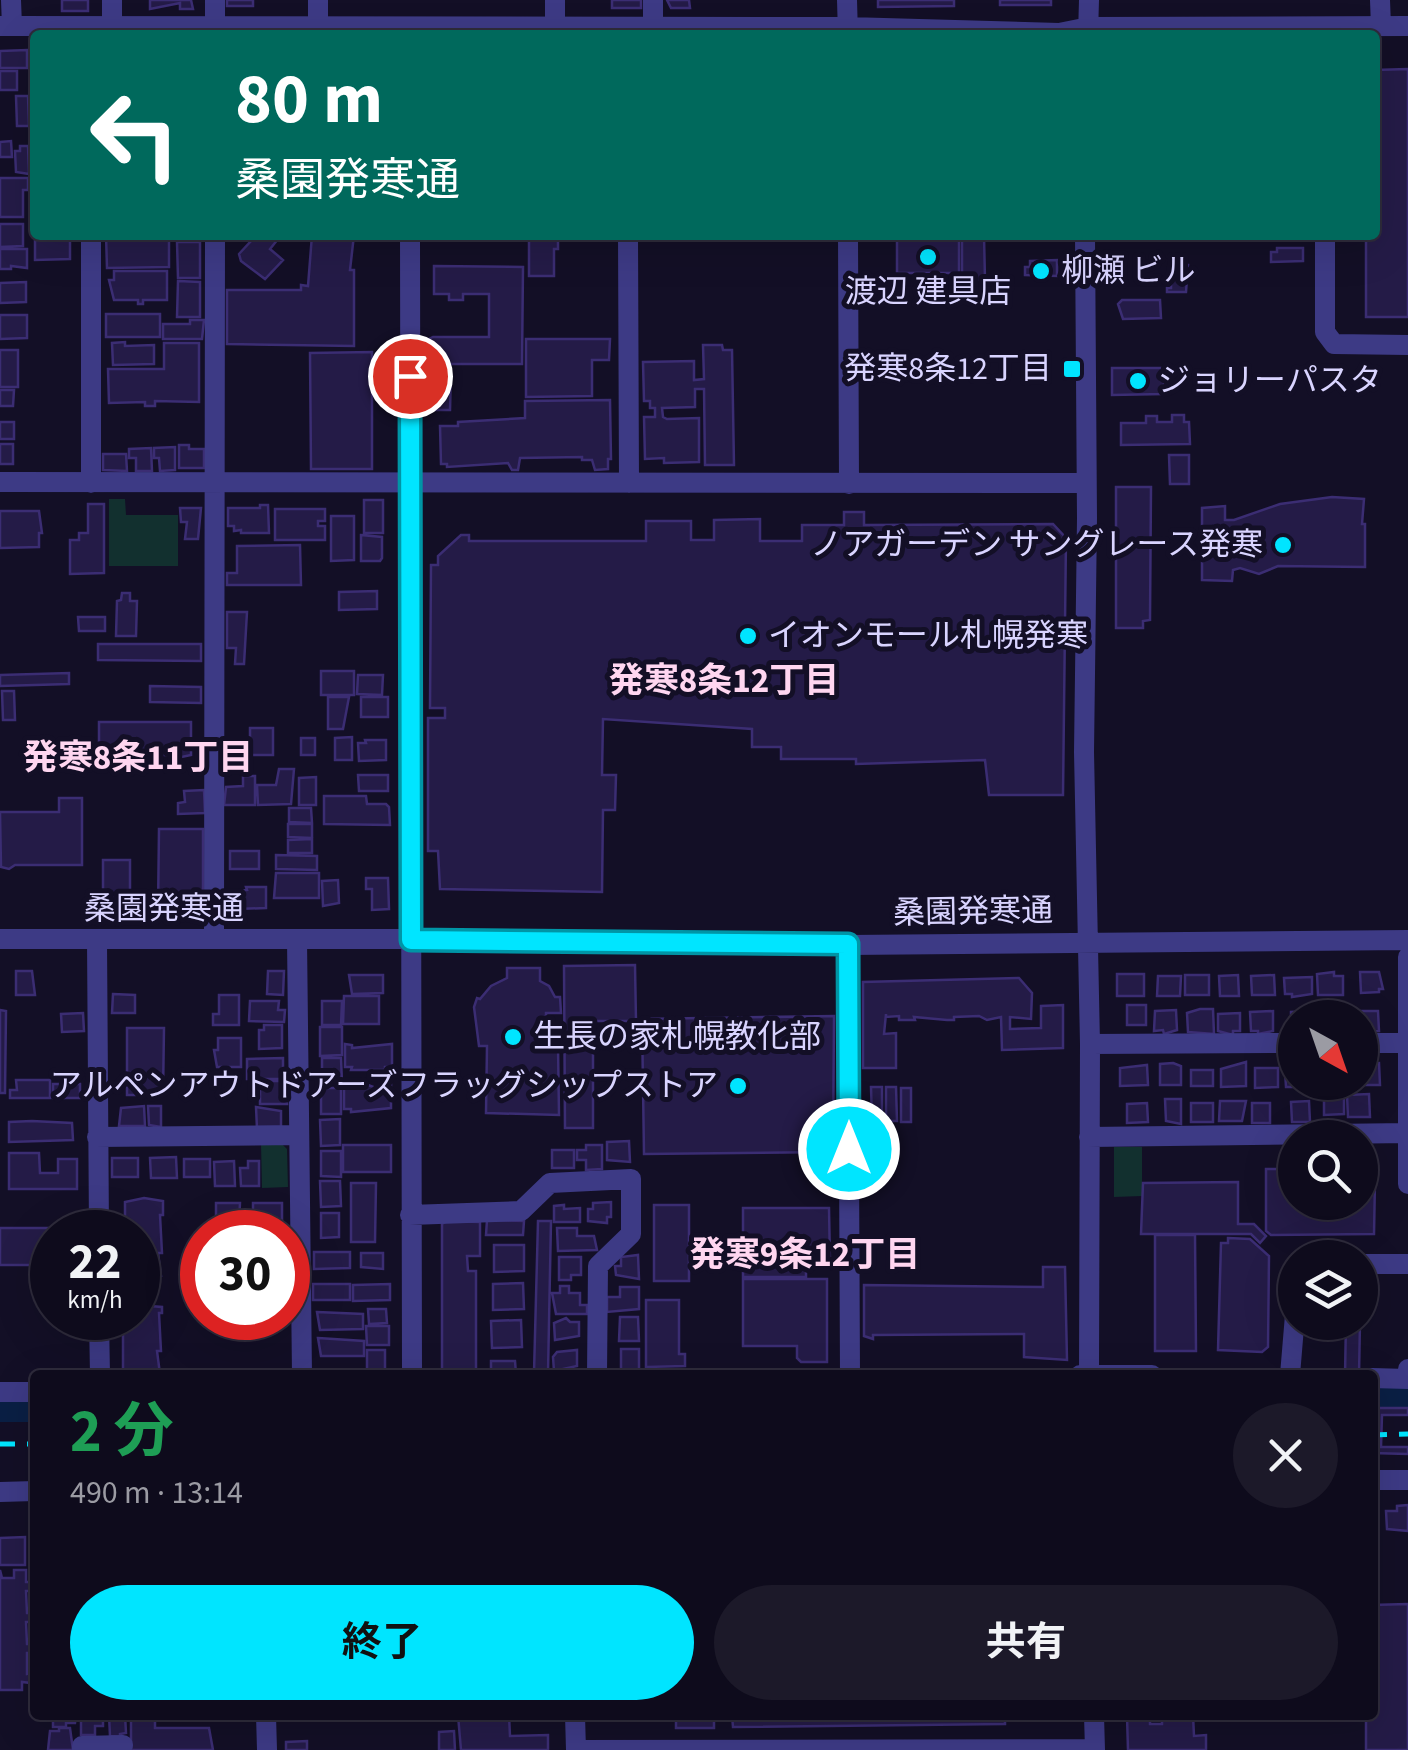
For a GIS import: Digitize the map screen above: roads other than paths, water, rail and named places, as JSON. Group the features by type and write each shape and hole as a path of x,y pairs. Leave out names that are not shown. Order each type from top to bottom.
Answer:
{"street":[{"path":"11,0 6,26 194,30"},
{"path":"112,0 112,26"},
{"path":"215,0 215,30"},
{"path":"318,0 318,26"},
{"path":"555,0 555,26"},
{"path":"653,0 653,26"},
{"path":"848,0 848,30"},
{"path":"1088,30 1089,0"},
{"path":"1380,0 1380,26"},
{"path":"236,30 318,26 392,30"},
{"path":"439,30 555,26 613,30"},
{"path":"633,30 653,26 809,30"},
{"path":"1343,30 1408,26"},
{"path":"91,240 92,483"},
{"path":"214,939 215,240"},
{"path":"410,240 412,1370"},
{"path":"628,240 629,483"},
{"path":"848,240 849,484"},
{"path":"1085,240 1084,752 1089,940 1090,1370"},
{"path":"1325,240 1325,332 1334,344 1408,345"},
{"path":"0,482 1084,483"},
{"path":"297,939 302,1370"},
{"name":"桑園発寒通","path":"0,940 848,944 1408,940"},
{"path":"97,940 99,1210"},
{"path":"848,944 850,1370"},
{"path":"1408,957 1408,1184"},
{"path":"1378,1043 1408,1043"},
{"path":"1090,1044 1278,1044"},
{"path":"1089,1137 1407,1132"},
{"path":"98,1137 297,1135"},
{"path":"410,1215 521,1211 550,1183 631,1179 632,1234 598,1266 597,1370"},
{"path":"1378,1264 1408,1264"},
{"path":"100,1340 100,1370"},
{"path":"1290,1370 1293,1340"},
{"path":"1378,1378 1408,1379 1408,1369"},
{"path":"0,1392 30,1392"},
{"path":"1378,1480 1408,1480"},
{"path":"0,1492 30,1491"},
{"path":"266,1720 267,1750"},
{"path":"575,1720 576,1750 1095,1750 1094,1720"},
{"path":"82,1750 82,1746 123,1745"}],"waterway":[{"path":"1378,1394 1408,1394"},
{"path":"0,1407 30,1407"}],"railway":[{"path":"1378,1435 1408,1434"},
{"path":"0,1444 30,1444"}],"place":[{"name":"渡辺 建具店","path":"928,257"},
{"name":"柳瀬 ビル","path":"1041,271"},
{"name":"発寒8条12丁目","path":"1072,369"},
{"name":"ジョリーパスタ","path":"1138,381"},
{"name":"ノアガーデン サングレース発寒","path":"1283,545"},
{"name":"イオンモール札幌発寒","path":"748,636"},
{"name":"生長の家札幌教化部","path":"513,1037"},
{"name":"アルペンアウトドアーズフラッグシップストア","path":"738,1086"}],"district":[{"name":"発寒8条12丁目","path":"724,681"},
{"name":"発寒8条11丁目","path":"138,758"},
{"name":"発寒9条12丁目","path":"805,1255"}]}
